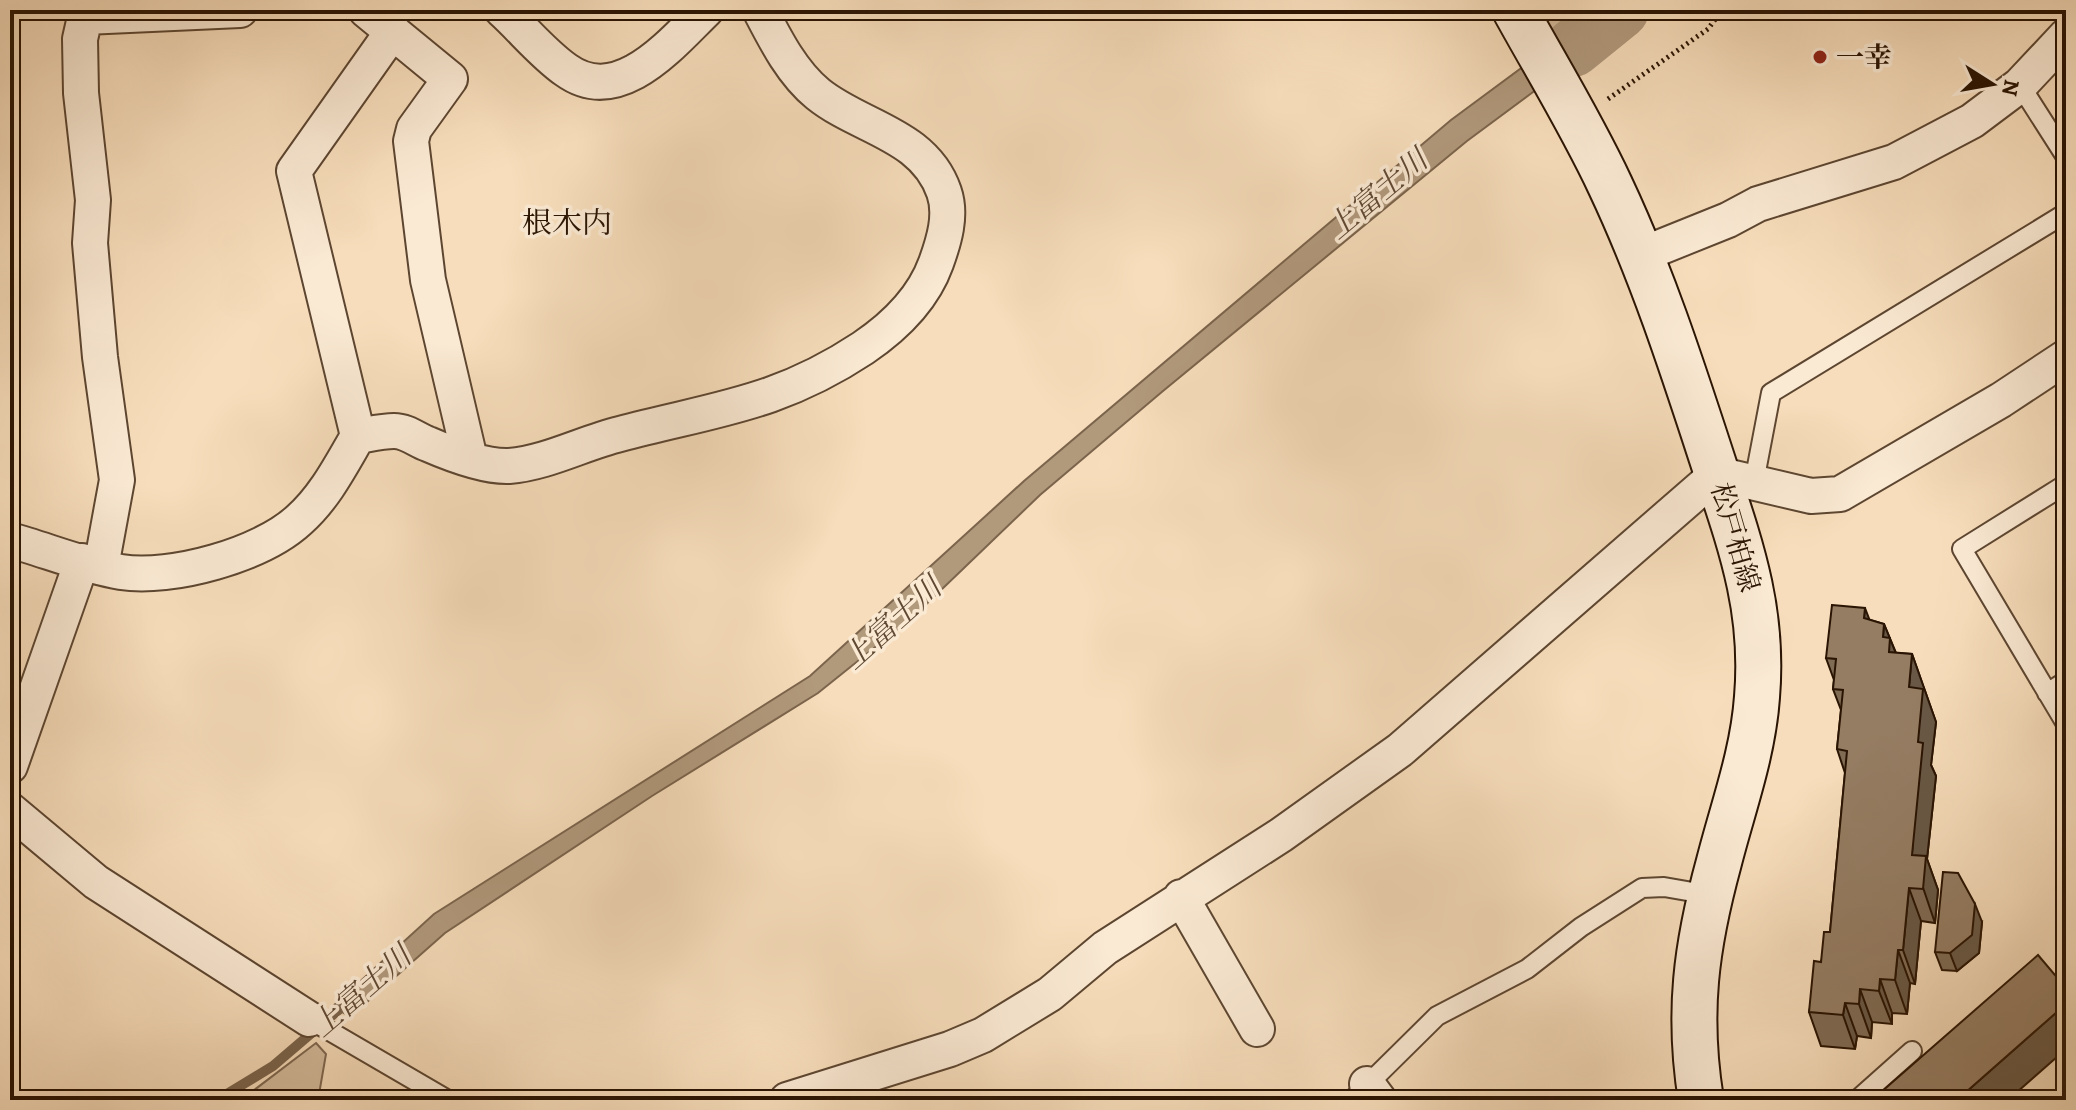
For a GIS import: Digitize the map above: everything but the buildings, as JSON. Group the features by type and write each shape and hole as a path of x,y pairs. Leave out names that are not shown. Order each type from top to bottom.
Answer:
{"main road":[{"name":"松戸柏線","path":"1515,10 1582,129 1641,255 1696,403 1736,478 1754,593 1759,649 1757,700 1747,758 1710,895 1693,986 1692,1044 1701,1100"}],"street":[{"path":"10,766 91,564 117,480 100,357 90,243 93,200 81,93 80,39 84,14 240,10"},
{"path":"366,10 450,79 414,129 411,141 428,280 470,459"},
{"path":"502,10 567,71 600,83 628,77 659,56 706,10"},
{"path":"358,436 395,431 470,459 506,466 525,464 625,432 757,402 794,388 825,374 883,335 908,311 932,275 944,240 947,207 943,190 924,160 901,139 819,95 802,77 760,10"},
{"path":"10,540 91,564 144,573 194,568 285,530 327,489 358,436 294,171 393,31"},
{"path":"1641,255 1728,220 1758,204 1894,162 1972,121 2020,85 2066,36"},
{"path":"795,1099 950,1049 983,1035 1050,994 1105,948 1294,826 1400,750 1736,478 1811,496 1840,494 2001,400 2066,357"},
{"path":"10,810 96,882 309,1019"},
{"path":"1181,897 1257,1029"}],"lane":[{"path":"2020,85 2066,157"},
{"path":"1736,478 1771,393 2066,213"},
{"path":"2066,484 1962,549 2066,724"},
{"path":"2047,693 2066,681"},
{"path":"1366,1095 1437,1016 1527,969 1581,927 1642,888 1664,887 1710,895"},
{"path":"309,1019 448,1100"},
{"path":"1857,1100 1912,1051"},
{"path":"626,1100 677,1100"}],"path":[{"path":"1607,100 1708,29 1722,10"}],"shaded area":[{"path":"1541,10 1593,10 1554,38"},
{"path":"316,1043 326,1054 318,1100 241,1100"}],"water":[{"path":"1601,10 1656,10 1588,55 1576,29"},
{"path":"1528,63 1541,86 1467,141 1163,391 1040,495 914,616 818,693 652,796 445,933 350,1017 333,1006 434,914 810,676 1024,481 1451,120"}],"waterway":[{"name":"上富士川","path":"1573,48 1620,10"},
{"name":"上富士川","path":"217,1100 273,1066 349,1001"}],"place":[{"name":"一幸","path":"1820,57"}],"district":[{"name":"根木内","path":"567,223"}]}
